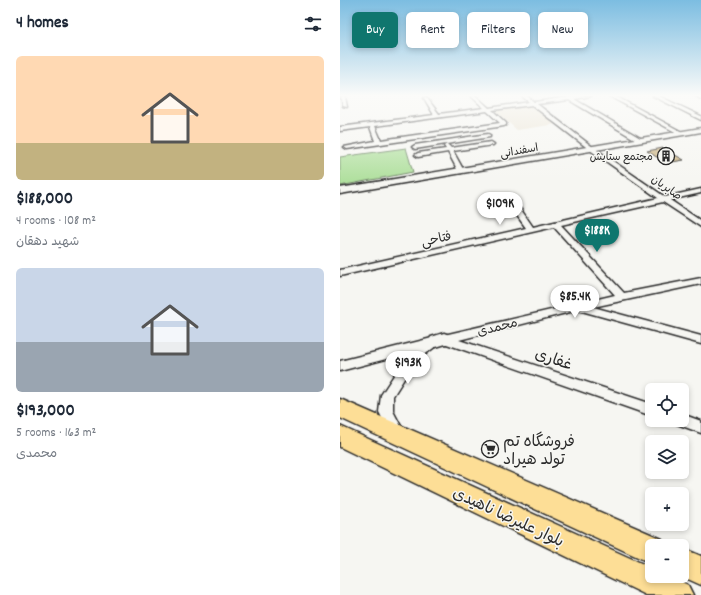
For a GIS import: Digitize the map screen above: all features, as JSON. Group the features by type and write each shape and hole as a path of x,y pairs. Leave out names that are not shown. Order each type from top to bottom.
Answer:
{"main road":[{"name":"اسفندانی","path":"340,191 701,130"},
{"name":"بلوار علیرضا ناهیدی","path":"340,408 645,546"},
{"name":"بلوار علیرضا ناهیدی","path":"340,436 678,595"},
{"path":"689,565 701,571"}],"street":[{"path":"340,129 381,124"},
{"path":"346,147 504,124"},
{"name":"صابریان","path":"560,124 701,225"},
{"path":"612,124 640,140"},
{"path":"664,124 681,133"},
{"path":"372,125 379,143"},
{"path":"415,147 488,136"},
{"path":"445,142 461,171"},
{"path":"418,155 491,144"},
{"name":"فتاحی","path":"340,273 701,191"},
{"path":"512,203 531,229"},
{"path":"556,224 622,297"},
{"name":"محمدی","path":"340,366 579,306 701,281"},
{"path":"579,306 701,340"},
{"path":"398,435 386,412 387,395 410,360 440,340"},
{"name":"غفاری","path":"440,340 645,408"},
{"path":"689,422 701,426"}],"shaded area":[{"path":"510,124 557,124 517,130"}],"green space":[{"path":"406,148 413,172 340,186 340,157"}],"building":[{"name":"مجتمع ستایش","path":"663,148 684,160 666,163 647,151"}],"place":[{"name":"مجتمع ستایش","path":"666,156"},
{"name":"فروشگاه تم تولد هیراد","path":"490,449"}]}
